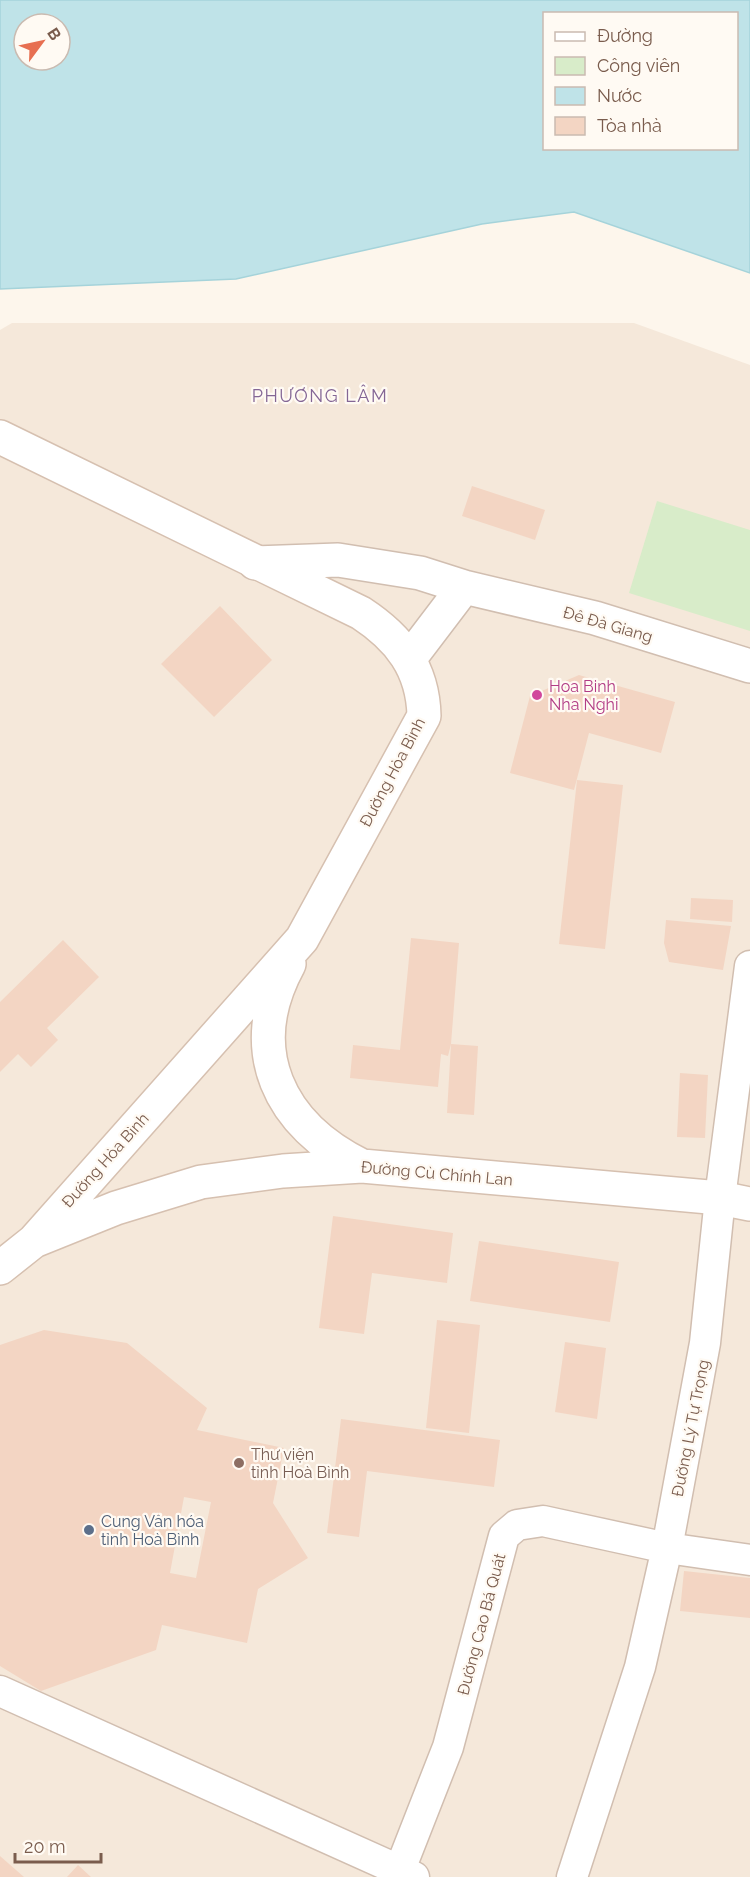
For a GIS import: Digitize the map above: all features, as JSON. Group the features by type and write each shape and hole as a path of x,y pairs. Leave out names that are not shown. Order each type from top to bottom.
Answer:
{"main road":[{"name":"Đường Hòa Bình","path":"0,437 361,613 386,632 410,658 421,686 424,716 302,939 34,1240"},
{"name":"Đê Đà Giang","path":"255,563 338,560 420,573 464,587 595,618 750,666"},
{"path":"410,658 464,587"},
{"path":"302,939 284,972 273,1002 267,1047 273,1070 282,1094 309,1132 332,1149 362,1166"},
{"name":"Đường Cù Chính Lan","path":"0,1268 34,1240 116,1208 201,1182 283,1171 362,1166 735,1201"}],"street":[{"name":"Đường Lý Tự Trọng","path":"572,1877 640,1667 667,1548 705,1343 735,1201 750,966"},
{"name":"Đường Cao Bá Quát","path":"409,1875 448,1747 504,1536 518,1526 543,1521 667,1548"},
{"path":"667,1548 750,1560"},
{"path":"0,1691 409,1875"}],"shaded area":[{"path":"12,323 634,323 750,365 750,1877 0,1877 0,330"}],"green space":[{"path":"657,501 750,530 750,631 629,593"}],"water":[{"path":"0,0 750,0 750,273 574,212 482,224 236,279 0,289"}],"building":[{"path":"472,486 545,510 535,540 462,516"},
{"path":"220,606 272,660 214,717 161,664"},
{"path":"579,675 675,702 661,753 589,733 574,790 510,773 530,696"},
{"path":"577,780 623,785 605,949 559,944"},
{"path":"691,898 733,900 732,922 690,919"},
{"path":"666,920 731,926 723,970 669,962 664,943"},
{"path":"411,938 459,943 451,1044 448,1056 441,1054 438,1087 350,1078 353,1045 400,1050"},
{"path":"63,940 99,977 47,1028 58,1040 31,1067 18,1054 0,1072 0,1002"},
{"path":"451,1044 478,1046 474,1115 447,1113"},
{"path":"680,1073 708,1075 705,1138 677,1137"},
{"path":"333,1216 453,1233 447,1283 372,1273 364,1334 319,1328"},
{"path":"479,1241 619,1262 610,1322 470,1301"},
{"path":"437,1320 480,1325 469,1433 426,1428"},
{"name":"Cung Văn hóa tỉnh Hoà Bình","path":"44,1330 127,1343 207,1408 197,1430 284,1448 273,1503 308,1558 258,1589 247,1643 162,1625 156,1650 41,1691 0,1666 0,1345","holes":["184,1497 211,1502 196,1578 170,1573"]},
{"path":"565,1342 606,1348 597,1419 555,1412"},
{"path":"341,1419 500,1440 494,1487 367,1471 359,1537 327,1533"},
{"path":"684,1571 750,1578 750,1618 680,1611"},
{"path":"0,1856 24,1877 0,1877"},
{"path":"78,1865 91,1877 67,1877"}],"place":[{"name":"Hoa Binh Nha Nghi","path":"537,695"},
{"name":"Thư viện tỉnh Hoà Bình","path":"239,1463"},
{"name":"Cung Văn hóa tỉnh Hoà Bình","path":"89,1530"}],"district":[{"name":"PHƯƠNG LÂM","path":"320,396"}]}
